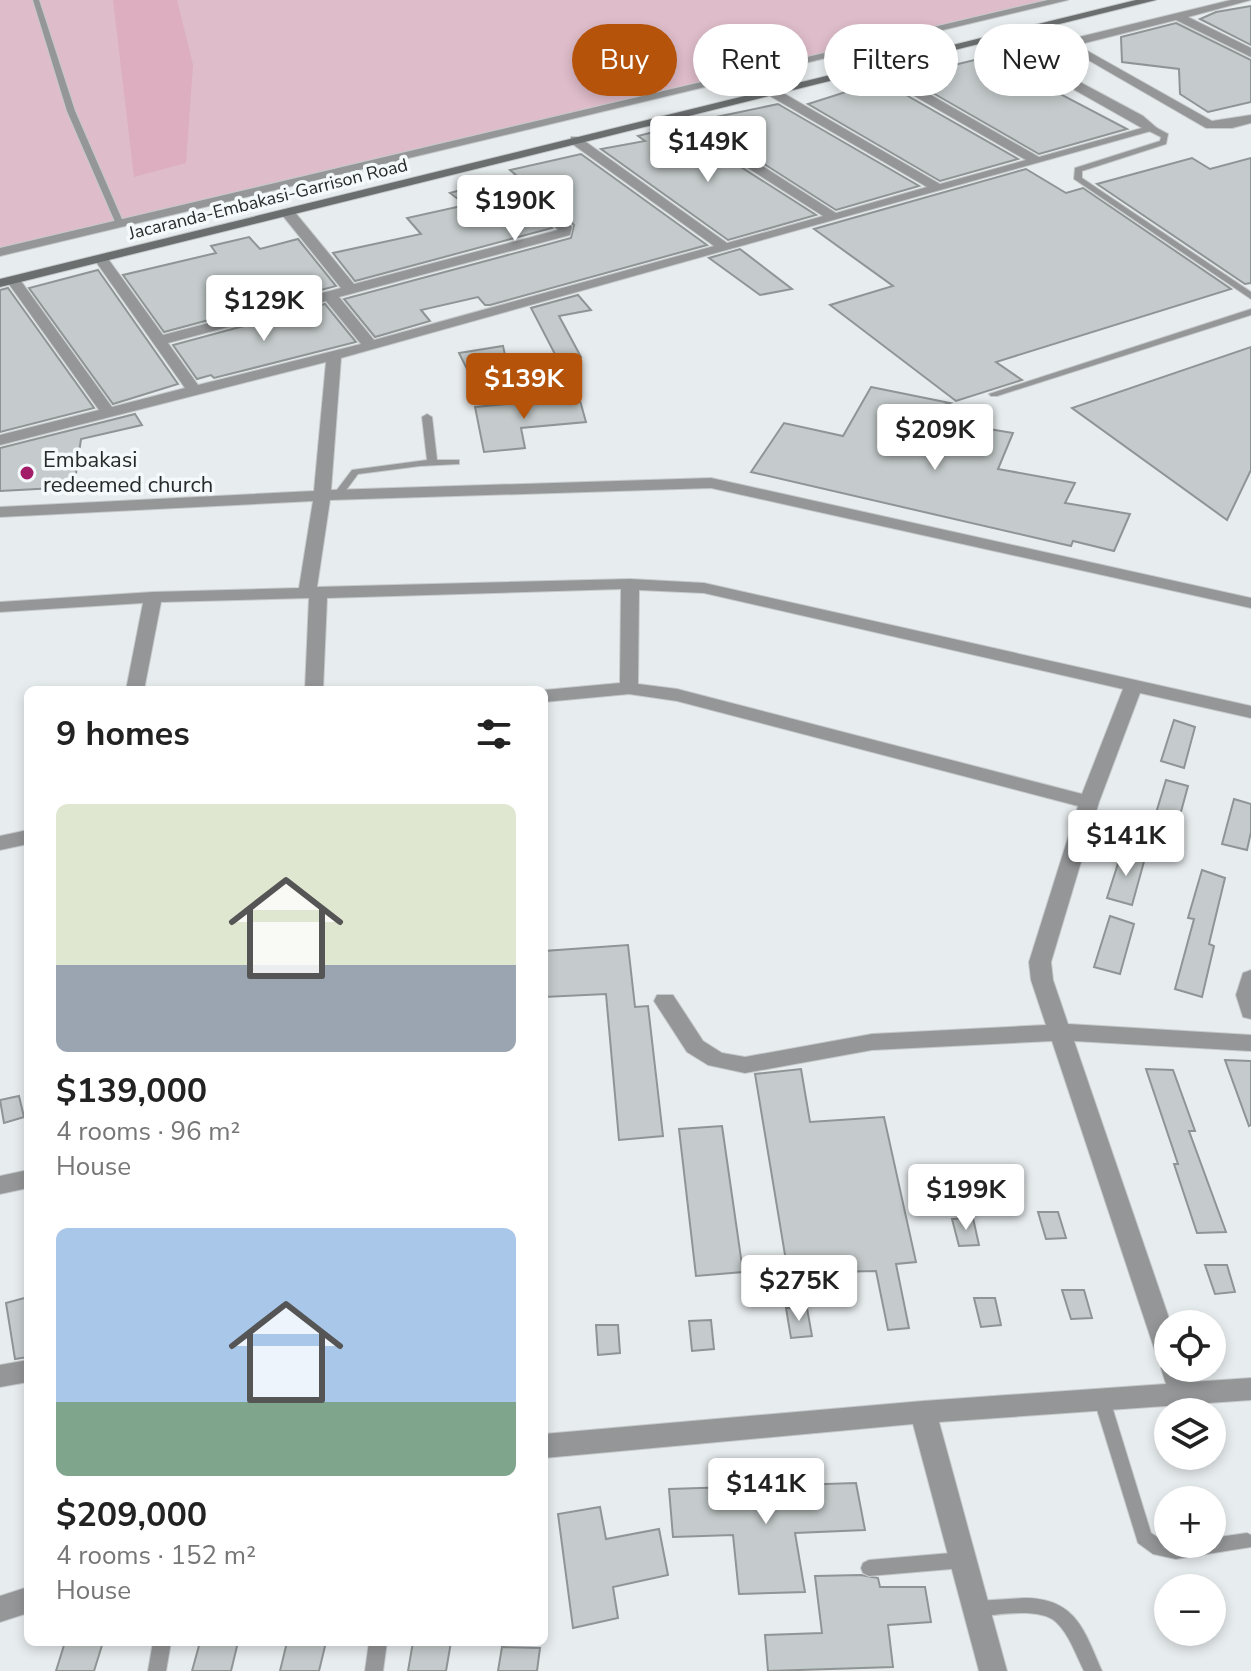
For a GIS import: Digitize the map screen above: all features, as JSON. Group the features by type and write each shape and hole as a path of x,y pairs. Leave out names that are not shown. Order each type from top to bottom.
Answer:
{"street":[{"path":"0,252 1062,0"},
{"name":"Jacaranda-Embakasi-Garrison Road","path":"1053,24 1150,0"},
{"path":"1245,0 1075,41 1070,46 1210,125 1251,119"},
{"path":"1178,17 1251,53"},
{"path":"1089,94 1152,129"},
{"name":"Jacaranda-Embakasi-Garrison Road","path":"6,281 762,96"},
{"path":"779,96 938,188"},
{"path":"924,96 1037,161"},
{"path":"677,117 833,217"},
{"path":"0,440 334,356 1152,129"},
{"path":"575,140 725,248"},
{"path":"159,341 565,232 565,227 538,199"},
{"path":"288,213 350,289"},
{"path":"101,259 194,390"},
{"path":"6,281 107,411"},
{"path":"330,296 371,346"},
{"path":"314,686 313,593 330,496 334,356"},
{"path":"0,512 330,496 711,483 1251,603"},
{"path":"629,688 630,584"},
{"path":"0,607 153,597 630,584 704,588 1251,712"},
{"path":"136,686 153,597"},
{"path":"1133,686 1089,802 1040,962 1042,980 1154,1310"},
{"path":"548,696 629,688 711,702 1089,802"},
{"path":"0,843 24,838"},
{"path":"1251,978 1247,995 1251,1011"},
{"path":"665,1001 682,1034 698,1052 725,1064 745,1065 872,1042 1060,1032 1251,1043"},
{"path":"0,1185 24,1180"},
{"path":"0,1376 24,1372"},
{"path":"1179,1382 1183,1395"},
{"path":"548,1446 923,1412 1251,1389"},
{"path":"923,1412 993,1671"},
{"path":"0,1609 24,1601"}],"lane":[{"path":"36,0 71,111 120,224"},
{"path":"1152,129 1165,136 1163,142 1090,164 1078,170 1078,179 1251,296"},
{"path":"994,394 1251,312"},
{"path":"427,417 432,462"},
{"path":"330,496 355,472 456,462"},
{"path":"1102,1400 1144,1538 1159,1549 1176,1551 1247,1541"},
{"path":"869,1568 963,1560"},
{"path":"976,1609 1047,1605 1070,1621 1093,1671"},
{"path":"157,1671 161,1646"},
{"path":"374,1671 377,1646"}],"shaded area":[{"path":"0,0 1053,0 951,24 824,24 824,54 808,58 808,24 693,24 693,85 677,89 677,24 572,24 572,96 645,96 0,248"},
{"path":"113,0 177,0 193,65 186,163 134,177"}],"building":[{"path":"1251,6 1251,45 1200,19 1216,12"},
{"path":"1176,23 1251,60 1251,102 1208,112 1180,94 1179,69 1122,62 1121,37"},
{"path":"974,60 974,96 1064,96 1127,129 1039,154 938,96 958,96 958,64"},
{"path":"833,96 908,96 1018,159 940,181 808,104"},
{"path":"778,104 919,186 836,210 697,121"},
{"path":"677,126 816,215 728,240 601,149 645,141 638,136"},
{"path":"581,154 707,245 490,305 485,305 478,297 421,310 430,321 375,337 344,299 571,238 574,225 545,194 533,193 531,204 552,228 355,281 333,253 421,234 407,218 466,205 450,193 516,175 510,170"},
{"path":"1192,158 1210,169 1251,158 1251,283 1245,284 1097,184"},
{"path":"1026,169 1066,193 1083,188 1231,289 996,362 1022,380 956,401 830,305 893,286 814,229"},
{"path":"249,237 260,249 298,239 336,286 164,332 123,275 216,253 211,246"},
{"path":"740,249 792,289 760,295 709,258"},
{"path":"98,270 178,384 113,404 29,288"},
{"path":"8,288 94,408 0,432 0,290"},
{"path":"578,295 591,310 559,316 581,357 558,360 531,308"},
{"path":"325,304 356,342 214,378 211,375 197,379 173,345"},
{"path":"503,346 508,368 469,373 459,353"},
{"path":"1251,347 1251,470 1227,520 1072,408"},
{"path":"871,387 950,403 912,416 1013,433 998,469 1075,483 1065,503 1130,514 1114,551 1073,541 1071,546 751,472 784,423 843,436"},
{"path":"579,397 586,422 521,428 525,448 484,452 475,407"},
{"name":"Embakasi redeemed church","path":"135,414 142,425 81,439 74,487 0,491 0,448"},
{"path":"1174,720 1195,727 1184,768 1161,761"},
{"path":"1166,780 1188,786 1176,830 1153,823"},
{"path":"1234,799 1251,804 1251,832 1247,850 1222,844"},
{"path":"1122,851 1145,858 1132,905 1107,898"},
{"path":"1202,870 1225,878 1209,944 1214,946 1202,997 1175,989 1194,919 1188,918"},
{"path":"1110,916 1134,924 1120,974 1094,967"},
{"path":"628,945 635,1007 648,1006 663,1136 619,1140 606,994 548,997 548,951"},
{"path":"1225,1060 1251,1061 1249,1126"},
{"path":"801,1069 810,1122 884,1117 916,1262 896,1264 909,1328 888,1330 876,1271 788,1273 755,1074"},
{"path":"1146,1069 1173,1070 1195,1131 1189,1131 1226,1232 1197,1233"},
{"path":"19,1096 24,1117 4,1123 0,1100"},
{"path":"722,1126 743,1272 696,1276 679,1129"},
{"path":"1038,1212 1058,1212 1066,1238 1046,1239"},
{"path":"973,1218 979,1245 959,1246 952,1219"},
{"path":"1205,1265 1227,1265 1235,1292 1215,1294"},
{"path":"1062,1290 1084,1290 1092,1318 1071,1319"},
{"path":"24,1298 24,1358 15,1359 6,1303"},
{"path":"974,1298 995,1298 1001,1325 981,1327"},
{"path":"786,1308 807,1308 812,1336 791,1338"},
{"path":"711,1320 714,1349 692,1351 689,1321"},
{"path":"596,1325 618,1325 620,1353 598,1355"},
{"path":"856,1483 865,1530 795,1533 805,1592 739,1594 733,1535 673,1537 669,1489"},
{"path":"600,1507 606,1539 659,1529 668,1575 613,1587 618,1618 573,1628 558,1514"},
{"path":"861,1575 878,1578 880,1587 925,1587 931,1622 888,1625 893,1667 768,1671 765,1635 822,1633 815,1576"},
{"path":"64,1646 102,1646 94,1671 56,1671"},
{"path":"199,1646 237,1646 231,1671 192,1671"},
{"path":"286,1646 325,1646 319,1671 280,1671"},
{"path":"412,1646 450,1646 446,1671 408,1671"},
{"path":"502,1647 540,1648 537,1671 498,1671"}],"place":[{"name":"Embakasi redeemed church","path":"27,473"}]}
